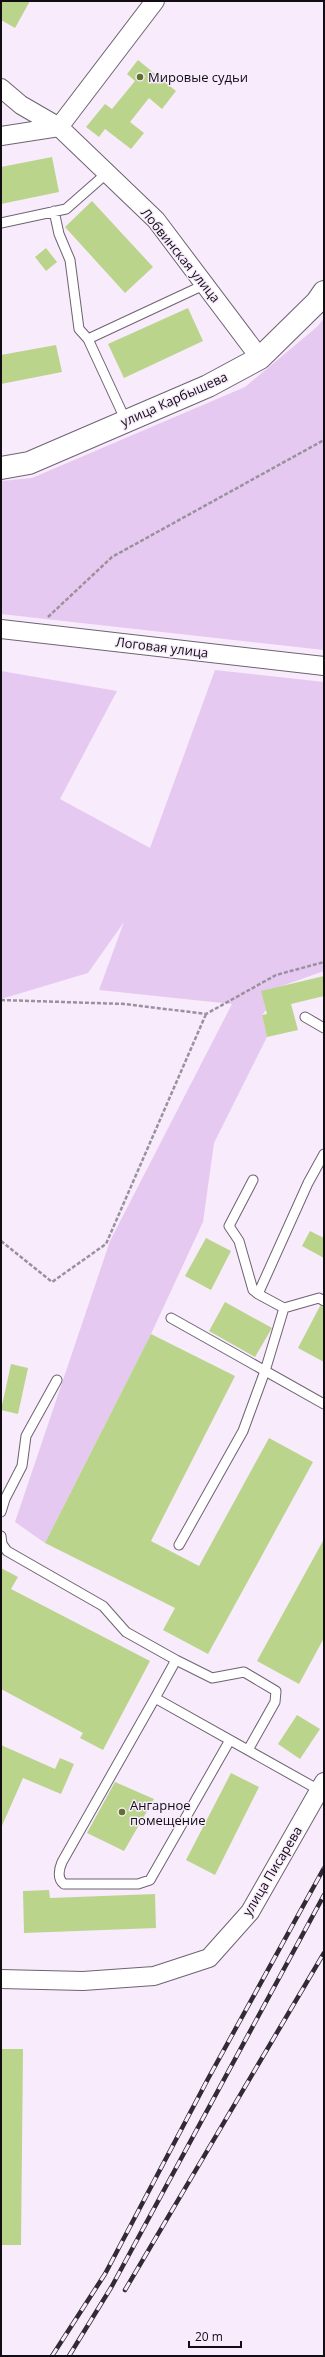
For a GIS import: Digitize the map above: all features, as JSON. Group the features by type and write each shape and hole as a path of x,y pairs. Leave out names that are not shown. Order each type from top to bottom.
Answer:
{"street":[{"path":"1,136 59,127 155,1"},
{"name":"Лобвинская улица","path":"1,88 21,105 59,127 156,220 206,284 260,358"},
{"name":"улица Карбышева","path":"1,468 29,463 208,386 260,358 317,302 324,292"},
{"name":"Логовая улица","path":"1,629 324,666"},
{"name":"улица Писарева","path":"1,1979 83,1981 154,1976 209,1958 250,1912 322,1786"}],"lane":[{"path":"1,223 66,209 107,173"},
{"path":"54,211 59,234 70,260 79,329 88,339 126,421"},
{"path":"88,339 206,284"},
{"path":"305,1018 324,1028"},
{"path":"258,1294 308,1183 324,1154"},
{"path":"253,1180 229,1226 239,1241 252,1290 284,1308 319,1298 324,1301"},
{"path":"179,1545 244,1431 265,1371 284,1308"},
{"path":"171,1318 324,1404"},
{"path":"1,1512 5,1499 22,1466 26,1436 57,1380"},
{"path":"1,1536 2,1544 7,1551 103,1606 126,1632 212,1678 244,1672 276,1691 276,1702 248,1750"},
{"path":"176,1660 62,1862 59,1876 61,1882 64,1884 138,1884 150,1880 230,1740"},
{"path":"155,1698 248,1750 322,1786"}],"path":[{"path":"32,632 112,557 324,440"},
{"path":"1,1000 125,1004 206,1014 276,975 324,962"},
{"path":"1,1241 52,1282 106,1244 206,1014"}],"shaded area":[{"path":"324,318 324,650 1,614 1,481 32,478 245,387 318,326"},
{"path":"215,670 324,682 324,971 262,993 266,1010 262,1015 267,1037 214,1143 203,1222 151,1334 45,1543 15,1522 110,1241 232,1004 99,990 124,922 88,973 1,999 1,671 117,691 60,799 150,848"}],"building":[{"path":"1,1 30,1 15,28 1,20"},
{"path":"138,60 176,91 162,109 149,98 130,122 144,133 131,149 105,129 99,137 86,127 105,104 112,109 135,81 127,74"},
{"path":"52,157 59,192 1,204 1,167"},
{"path":"92,201 153,267 125,293 65,227"},
{"path":"46,248 57,262 46,271 35,257"},
{"path":"188,308 203,341 124,378 108,344"},
{"path":"56,345 62,372 1,384 1,355"},
{"path":"324,976 324,996 291,1004 298,1030 267,1037 262,1015 267,1014 261,991"},
{"path":"310,1231 324,1238 324,1258 302,1246"},
{"path":"206,1238 231,1251 211,1290 185,1276"},
{"path":"225,1302 272,1328 255,1357 209,1331"},
{"path":"320,1306 324,1307 324,1362 298,1348"},
{"path":"151,1334 235,1376 151,1541 199,1566 269,1438 313,1462 208,1654 163,1630 175,1608 45,1543"},
{"path":"11,1364 28,1368 18,1414 1,1410"},
{"path":"324,1539 324,1638 299,1684 257,1661"},
{"path":"1,1568 18,1577 11,1589 150,1661 103,1750 80,1738 83,1733 1,1689"},
{"path":"297,1715 320,1729 300,1759 278,1744"},
{"path":"1,1745 55,1769 60,1758 74,1764 61,1794 23,1778 1,1828"},
{"path":"231,1773 259,1787 215,1875 186,1860"},
{"name":"Ангарное помещение","path":"115,1782 154,1799 124,1851 87,1833"},
{"path":"49,1890 50,1898 155,1894 156,1928 24,1933 23,1891"},
{"path":"1,2049 23,2049 21,2245 1,2245"}],"railway":[{"path":"52,2356 105,2274 209,2077 324,1868"},
{"path":"69,2356 112,2286 324,1895"},
{"path":"125,2290 324,1953"}],"place":[{"name":"Мировые судьи","path":"140,77"},
{"name":"Ангарное помещение","path":"122,1812"}]}
